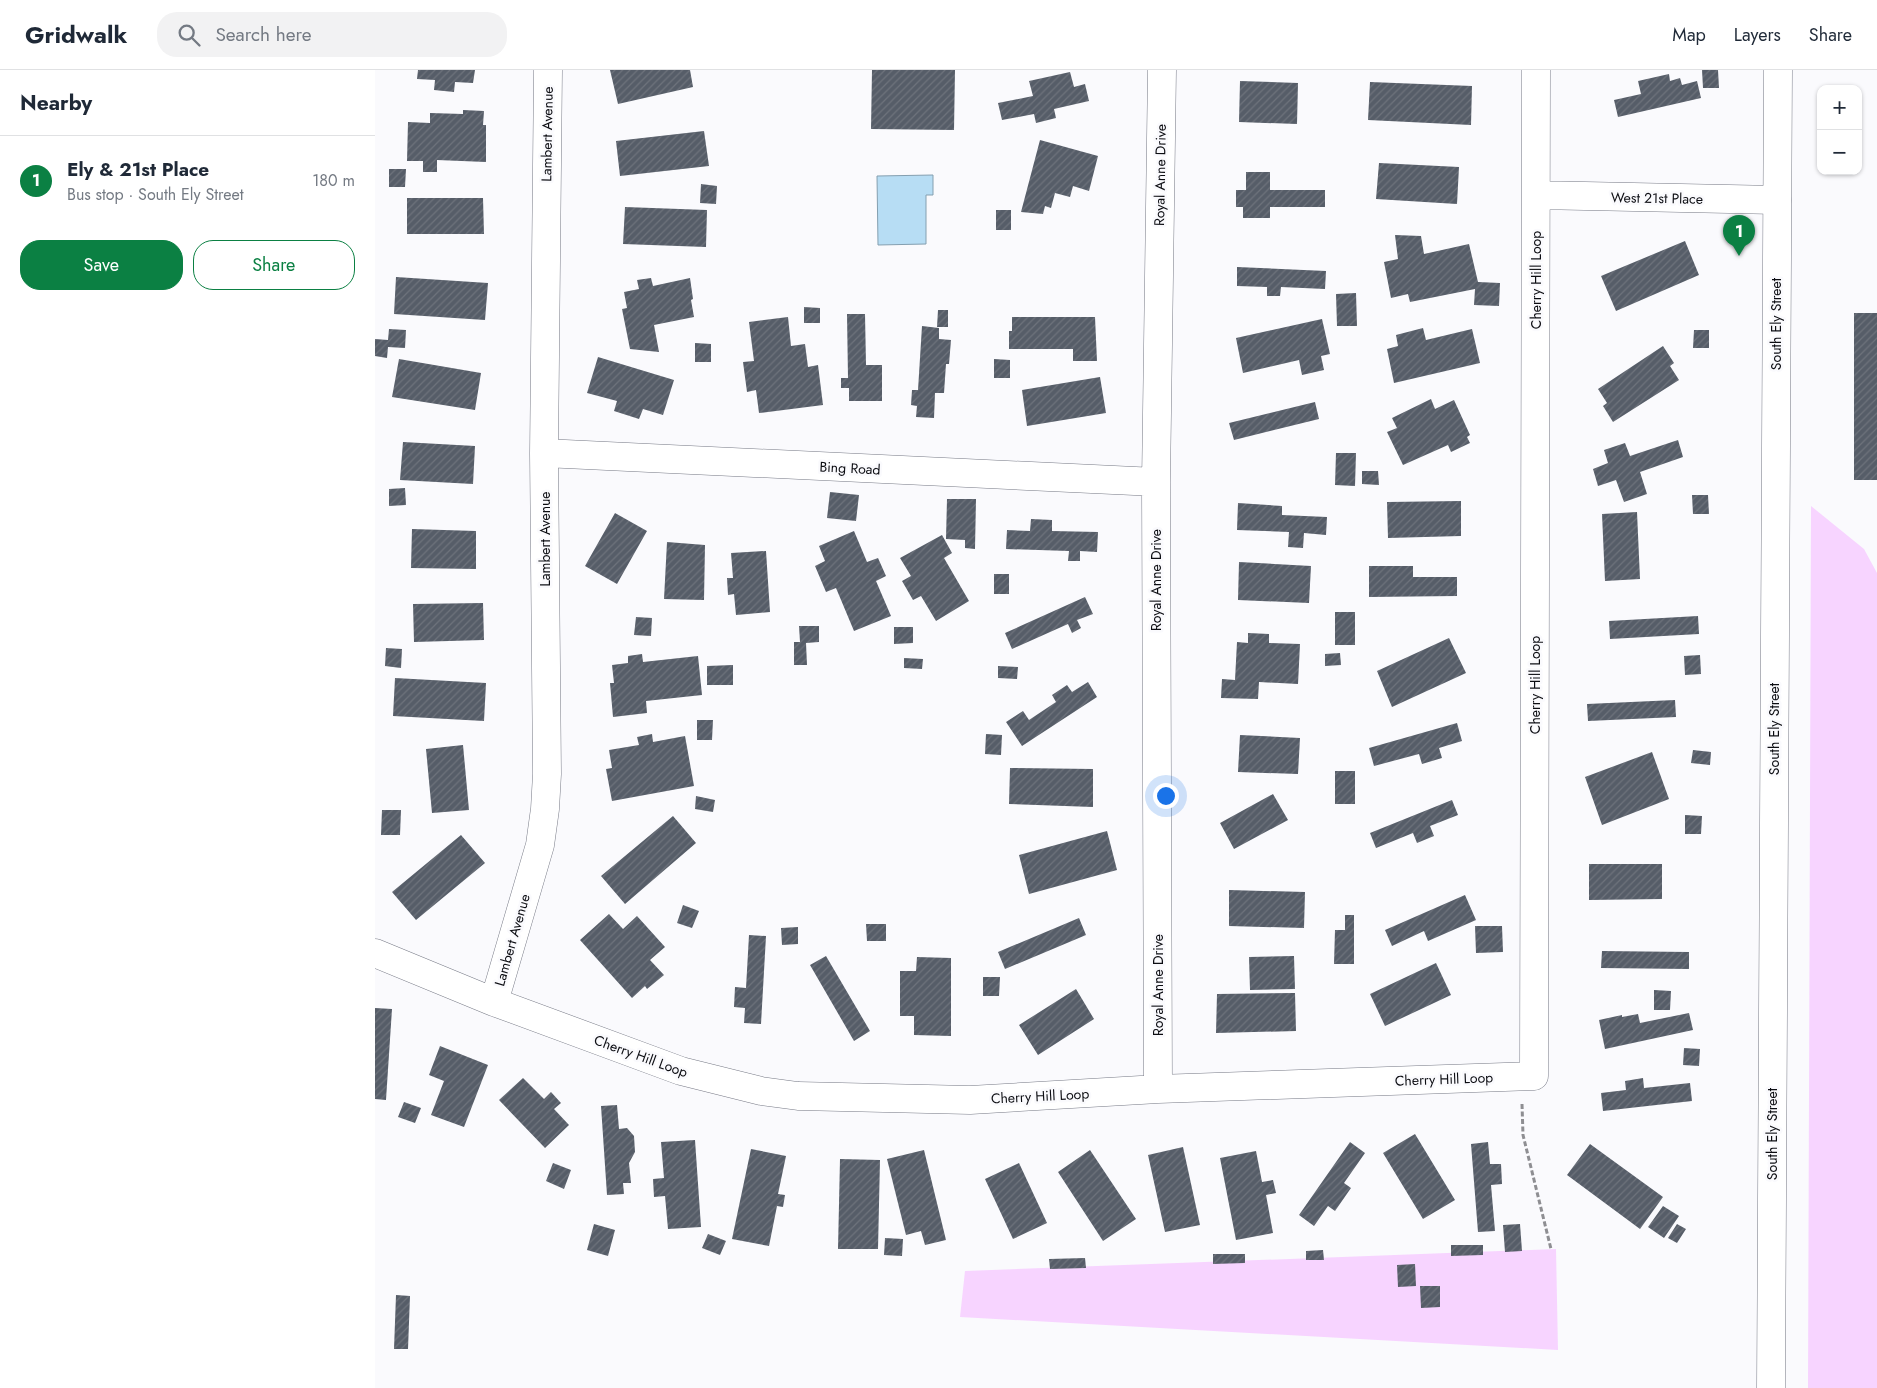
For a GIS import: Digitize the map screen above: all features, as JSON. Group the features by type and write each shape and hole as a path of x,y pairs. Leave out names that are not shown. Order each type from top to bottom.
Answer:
{"street":[{"name":"Lambert Avenue","path":"494,1002 540,845 545,810 547,764 544,453 548,70"},
{"name":"Royal Anne Drive","path":"1158,1089 1155,482 1162,70"},
{"name":"Cherry Hill Loop","path":"375,953 494,1002 681,1071 761,1091 799,1096 970,1100 1158,1089 1533,1076 1536,70"},
{"name":"South Ely Street","path":"1771,1388 1778,70"},
{"name":"West 21st Place","path":"1537,195 1777,200"},
{"name":"Bing Road","path":"544,453 1155,482"}],"path":[{"path":"1521,1076 1523,1135 1551,1249"}],"shaded area":[{"path":"1811,506 1864,549 1877,573 1877,1388 1808,1388"},
{"path":"1556,1249 1558,1350 960,1317 965,1271"}],"water":[{"path":"933,175 933,195 926,195 926,244 878,245 877,176"}],"building":[{"path":"418,70 475,70 473,83 455,82 454,92 434,90 435,80 417,79"},
{"path":"610,70 690,70 693,87 618,104"},
{"path":"872,70 955,70 954,130 871,129"},
{"path":"1702,70 1718,70 1719,88 1703,88"},
{"path":"1070,72 1074,87 1085,84 1089,101 1054,109 1056,118 1036,123 1034,114 1002,120 998,103 1033,96 1029,81"},
{"path":"1669,74 1670,81 1680,78 1682,85 1697,81 1701,98 1618,117 1614,100 1641,94 1638,81"},
{"path":"1240,81 1298,83 1297,124 1239,122"},
{"path":"1370,82 1472,86 1471,125 1368,120"},
{"path":"463,110 484,111 483,125 486,125 486,162 437,160 437,172 423,172 423,161 407,161 408,122 430,123 430,113 463,114"},
{"path":"704,131 709,166 620,176 616,141"},
{"path":"1040,140 1098,156 1089,191 1073,186 1070,197 1055,193 1051,208 1045,206 1043,214 1021,212"},
{"path":"1379,163 1459,167 1457,204 1376,199"},
{"path":"389,169 406,169 405,187 389,187"},
{"path":"1246,172 1270,172 1270,190 1325,190 1325,207 1270,207 1270,218 1243,218 1243,207 1236,207 1236,190 1246,190"},
{"path":"701,184 717,186 716,204 700,203"},
{"path":"407,198 483,198 484,234 407,234"},
{"path":"625,207 707,210 706,247 623,244"},
{"path":"996,210 1011,210 1011,230 996,230"},
{"path":"1395,235 1421,236 1424,254 1469,244 1478,282 1500,283 1499,306 1474,305 1475,289 1410,302 1408,294 1391,298 1384,262 1398,259"},
{"path":"1685,241 1699,275 1616,311 1601,276"},
{"path":"1237,267 1326,271 1325,289 1281,287 1280,296 1267,296 1267,287 1237,286"},
{"path":"396,277 488,283 485,320 394,314"},
{"path":"651,278 653,286 690,278 693,299 691,300 694,317 654,325 659,352 630,349 622,309 627,308 624,292 639,289 637,280"},
{"path":"1356,293 1357,326 1337,326 1336,294"},
{"path":"804,307 820,308 820,323 804,323"},
{"path":"938,310 948,310 948,327 937,327"},
{"path":"1854,313 1877,313 1877,480 1854,480"},
{"path":"847,314 865,314 866,365 882,365 882,401 849,401 849,388 841,388 841,378 848,378"},
{"path":"788,317 791,346 805,344 808,367 818,365 823,405 759,413 756,390 747,392 743,362 754,361 749,322"},
{"path":"1012,317 1095,317 1097,361 1073,361 1073,349 1009,349 1009,331 1012,331"},
{"path":"1322,319 1330,354 1321,356 1324,370 1302,375 1299,360 1243,373 1236,338"},
{"path":"922,326 939,328 939,339 951,340 949,364 946,364 944,393 935,393 934,418 916,417 917,406 911,405 912,390 918,390"},
{"path":"1423,328 1426,340 1472,329 1480,363 1394,383 1387,349 1398,346 1396,335"},
{"path":"389,329 406,330 405,348 388,347 387,358 375,356 375,339 388,340"},
{"path":"1694,330 1709,330 1709,348 1693,348"},
{"path":"695,343 711,344 711,362 695,362"},
{"path":"1663,346 1674,363 1670,366 1679,380 1613,422 1603,406 1607,403 1598,389"},
{"path":"598,357 674,380 663,415 643,409 639,419 614,411 617,401 587,393"},
{"path":"399,359 481,373 475,410 392,397"},
{"path":"994,359 1010,360 1010,378 994,378"},
{"path":"1100,377 1106,413 1027,426 1022,390"},
{"path":"1431,399 1435,409 1454,400 1470,435 1467,437 1470,443 1451,452 1448,445 1403,465 1387,432 1397,428 1392,418"},
{"path":"1315,402 1319,419 1234,440 1229,423"},
{"path":"1678,440 1683,457 1640,472 1647,494 1624,502 1616,480 1598,486 1593,469 1608,463 1604,450 1625,443 1630,456"},
{"path":"403,442 475,446 473,484 400,480"},
{"path":"1336,453 1356,453 1355,486 1335,485"},
{"path":"1362,471 1378,471 1379,485 1362,484"},
{"path":"405,488 406,505 389,506 389,489"},
{"path":"830,492 859,495 856,521 827,518"},
{"path":"1692,495 1708,495 1709,514 1693,514"},
{"path":"947,499 976,499 975,549 965,548 965,540 946,539"},
{"path":"1461,501 1461,536 1388,538 1387,502"},
{"path":"1238,503 1282,506 1282,515 1327,517 1326,535 1304,533 1303,548 1288,547 1289,532 1237,530"},
{"path":"1637,512 1640,579 1605,581 1602,514"},
{"path":"615,513 647,531 617,584 585,566"},
{"path":"1031,519 1052,520 1052,531 1098,532 1097,552 1080,551 1080,561 1068,561 1069,551 1006,549 1007,530 1030,531"},
{"path":"412,529 476,531 476,569 411,568"},
{"path":"854,531 867,562 878,558 886,576 876,581 891,616 854,631 836,588 826,592 815,566 825,561 819,546"},
{"path":"942,535 952,553 944,558 969,601 936,621 921,596 913,600 902,581 911,576 900,558"},
{"path":"667,542 705,545 704,600 664,599"},
{"path":"766,551 770,612 736,615 734,594 728,595 727,578 733,578 731,553"},
{"path":"1239,562 1311,566 1309,603 1238,600"},
{"path":"1369,566 1413,566 1413,577 1457,577 1457,596 1369,597"},
{"path":"994,574 1009,574 1009,594 994,594"},
{"path":"1085,597 1093,614 1077,620 1081,628 1072,633 1068,624 1012,649 1005,633"},
{"path":"483,603 484,640 414,642 413,604"},
{"path":"1335,612 1355,612 1355,645 1335,645"},
{"path":"1698,616 1699,634 1610,639 1609,621"},
{"path":"636,617 652,618 651,636 634,635"},
{"path":"799,626 819,626 819,642 806,643 807,665 794,665 794,642 800,642"},
{"path":"894,627 913,627 913,643 894,644"},
{"path":"1248,633 1269,634 1269,643 1300,644 1298,684 1259,682 1258,699 1221,698 1222,679 1235,680 1237,642 1248,643"},
{"path":"1449,638 1466,673 1392,707 1377,671"},
{"path":"386,648 402,649 401,668 385,666"},
{"path":"1340,653 1341,665 1325,666 1325,654"},
{"path":"642,654 643,662 698,656 702,695 646,701 647,713 613,717 610,683 614,683 612,665 628,663 628,656"},
{"path":"1700,655 1701,674 1685,675 1684,656"},
{"path":"904,658 923,659 922,669 904,668"},
{"path":"733,665 733,685 707,685 707,666"},
{"path":"998,666 1018,667 1017,679 998,678"},
{"path":"395,678 486,683 484,721 393,716"},
{"path":"1088,682 1097,697 1022,746 1006,722 1023,711 1029,720 1056,702 1052,695 1067,685 1072,692"},
{"path":"1675,700 1676,717 1588,721 1587,704"},
{"path":"697,720 713,720 712,740 697,740"},
{"path":"1457,723 1462,741 1439,748 1442,758 1422,764 1419,754 1374,766 1369,748"},
{"path":"652,734 653,742 685,736 694,786 612,801 606,769 612,768 609,750 639,745 637,737"},
{"path":"986,734 1002,735 1001,755 985,754"},
{"path":"1240,735 1300,738 1298,774 1238,772"},
{"path":"463,745 469,810 432,813 426,749"},
{"path":"1693,750 1711,752 1710,765 1691,763"},
{"path":"1652,752 1669,799 1602,825 1585,777"},
{"path":"1010,768 1093,769 1093,807 1009,804"},
{"path":"1335,771 1355,771 1355,804 1335,804"},
{"path":"1273,794 1288,820 1234,849 1220,823"},
{"path":"696,796 715,800 713,812 695,809"},
{"path":"1452,800 1458,815 1430,826 1434,836 1417,843 1413,833 1376,848 1370,833"},
{"path":"382,810 401,810 400,835 381,835"},
{"path":"1685,815 1702,816 1701,834 1685,834"},
{"path":"673,816 696,843 625,904 601,876"},
{"path":"1107,831 1117,870 1029,894 1019,855"},
{"path":"461,835 485,863 416,920 392,892"},
{"path":"1589,864 1662,864 1662,899 1589,900"},
{"path":"1229,890 1305,892 1304,928 1229,926"},
{"path":"1465,895 1476,920 1428,941 1424,931 1392,946 1385,930"},
{"path":"683,905 699,911 692,928 677,923"},
{"path":"609,914 623,929 637,916 665,947 650,960 664,975 647,989 645,986 632,998 580,940"},
{"path":"1345,915 1354,915 1354,964 1334,964 1335,930 1345,930"},
{"path":"1079,918 1086,935 1005,969 998,952"},
{"path":"866,924 886,924 886,941 867,941"},
{"path":"1475,926 1502,926 1503,952 1476,953"},
{"path":"798,927 798,944 782,945 781,928"},
{"path":"749,935 766,936 761,1024 744,1023 745,1008 734,1007 735,987 746,988"},
{"path":"1602,951 1689,952 1689,969 1601,968"},
{"path":"826,956 870,1031 854,1041 810,965"},
{"path":"1294,956 1295,989 1250,990 1249,957"},
{"path":"917,957 951,958 951,1036 914,1035 914,1016 900,1016 900,971 916,971"},
{"path":"1436,963 1451,995 1385,1026 1370,994"},
{"path":"983,977 1000,977 999,996 983,996"},
{"path":"1076,989 1094,1019 1038,1055 1019,1025"},
{"path":"1654,990 1671,991 1670,1010 1654,1010"},
{"path":"1295,993 1296,1031 1216,1033 1217,994"},
{"path":"375,1008 392,1009 386,1100 375,1099"},
{"path":"1689,1013 1693,1030 1605,1049 1599,1020 1638,1014 1640,1023"},
{"path":"440,1046 488,1065 464,1127 431,1115 444,1081 429,1075"},
{"path":"1684,1048 1700,1049 1699,1066 1683,1065"},
{"path":"523,1078 544,1099 551,1092 561,1103 554,1109 569,1125 545,1148 499,1100"},
{"path":"1643,1078 1644,1088 1690,1083 1692,1101 1603,1111 1601,1093 1626,1090 1625,1081"},
{"path":"404,1102 421,1108 415,1123 398,1117"},
{"path":"617,1105 619,1129 627,1128 634,1136 635,1152 629,1163 631,1183 623,1183 624,1194 607,1195 601,1106"},
{"path":"1415,1134 1455,1200 1423,1219 1383,1153"},
{"path":"695,1140 701,1227 668,1229 665,1196 654,1197 653,1179 664,1178 661,1142"},
{"path":"1350,1142 1365,1153 1344,1183 1351,1188 1335,1211 1328,1206 1314,1226 1299,1215"},
{"path":"1488,1142 1490,1164 1501,1164 1502,1184 1491,1185 1495,1231 1478,1232 1471,1144"},
{"path":"1590,1144 1663,1197 1640,1229 1567,1175"},
{"path":"1183,1147 1200,1225 1165,1232 1148,1155"},
{"path":"751,1149 786,1156 778,1194 785,1195 783,1207 777,1206 769,1246 732,1239"},
{"path":"924,1150 946,1240 925,1245 921,1231 906,1235 887,1159"},
{"path":"1090,1150 1136,1219 1103,1241 1058,1172"},
{"path":"1256,1151 1262,1182 1273,1180 1276,1193 1266,1195 1273,1233 1236,1240 1220,1158"},
{"path":"840,1159 880,1160 878,1249 838,1249"},
{"path":"553,1163 571,1170 564,1189 546,1181"},
{"path":"1019,1163 1047,1223 1013,1239 985,1179"},
{"path":"1663,1206 1679,1216 1664,1238 1648,1227"},
{"path":"594,1224 615,1230 608,1256 587,1250"},
{"path":"1520,1224 1522,1251 1505,1252 1503,1225"},
{"path":"1677,1224 1686,1229 1677,1243 1668,1238"},
{"path":"708,1234 726,1241 720,1255 702,1248"},
{"path":"885,1238 903,1239 902,1256 884,1255"},
{"path":"1451,1245 1483,1245 1483,1255 1451,1256"},
{"path":"1323,1250 1324,1260 1306,1260 1306,1251"},
{"path":"1213,1254 1245,1254 1245,1263 1213,1264"},
{"path":"1085,1258 1086,1268 1050,1269 1049,1259"},
{"path":"1415,1264 1416,1286 1398,1287 1397,1265"},
{"path":"1420,1286 1440,1286 1440,1307 1421,1308"},
{"path":"396,1295 410,1296 408,1349 394,1349"}],"place":[{"name":"Ely & 21st Place","path":"1739,256"}]}
